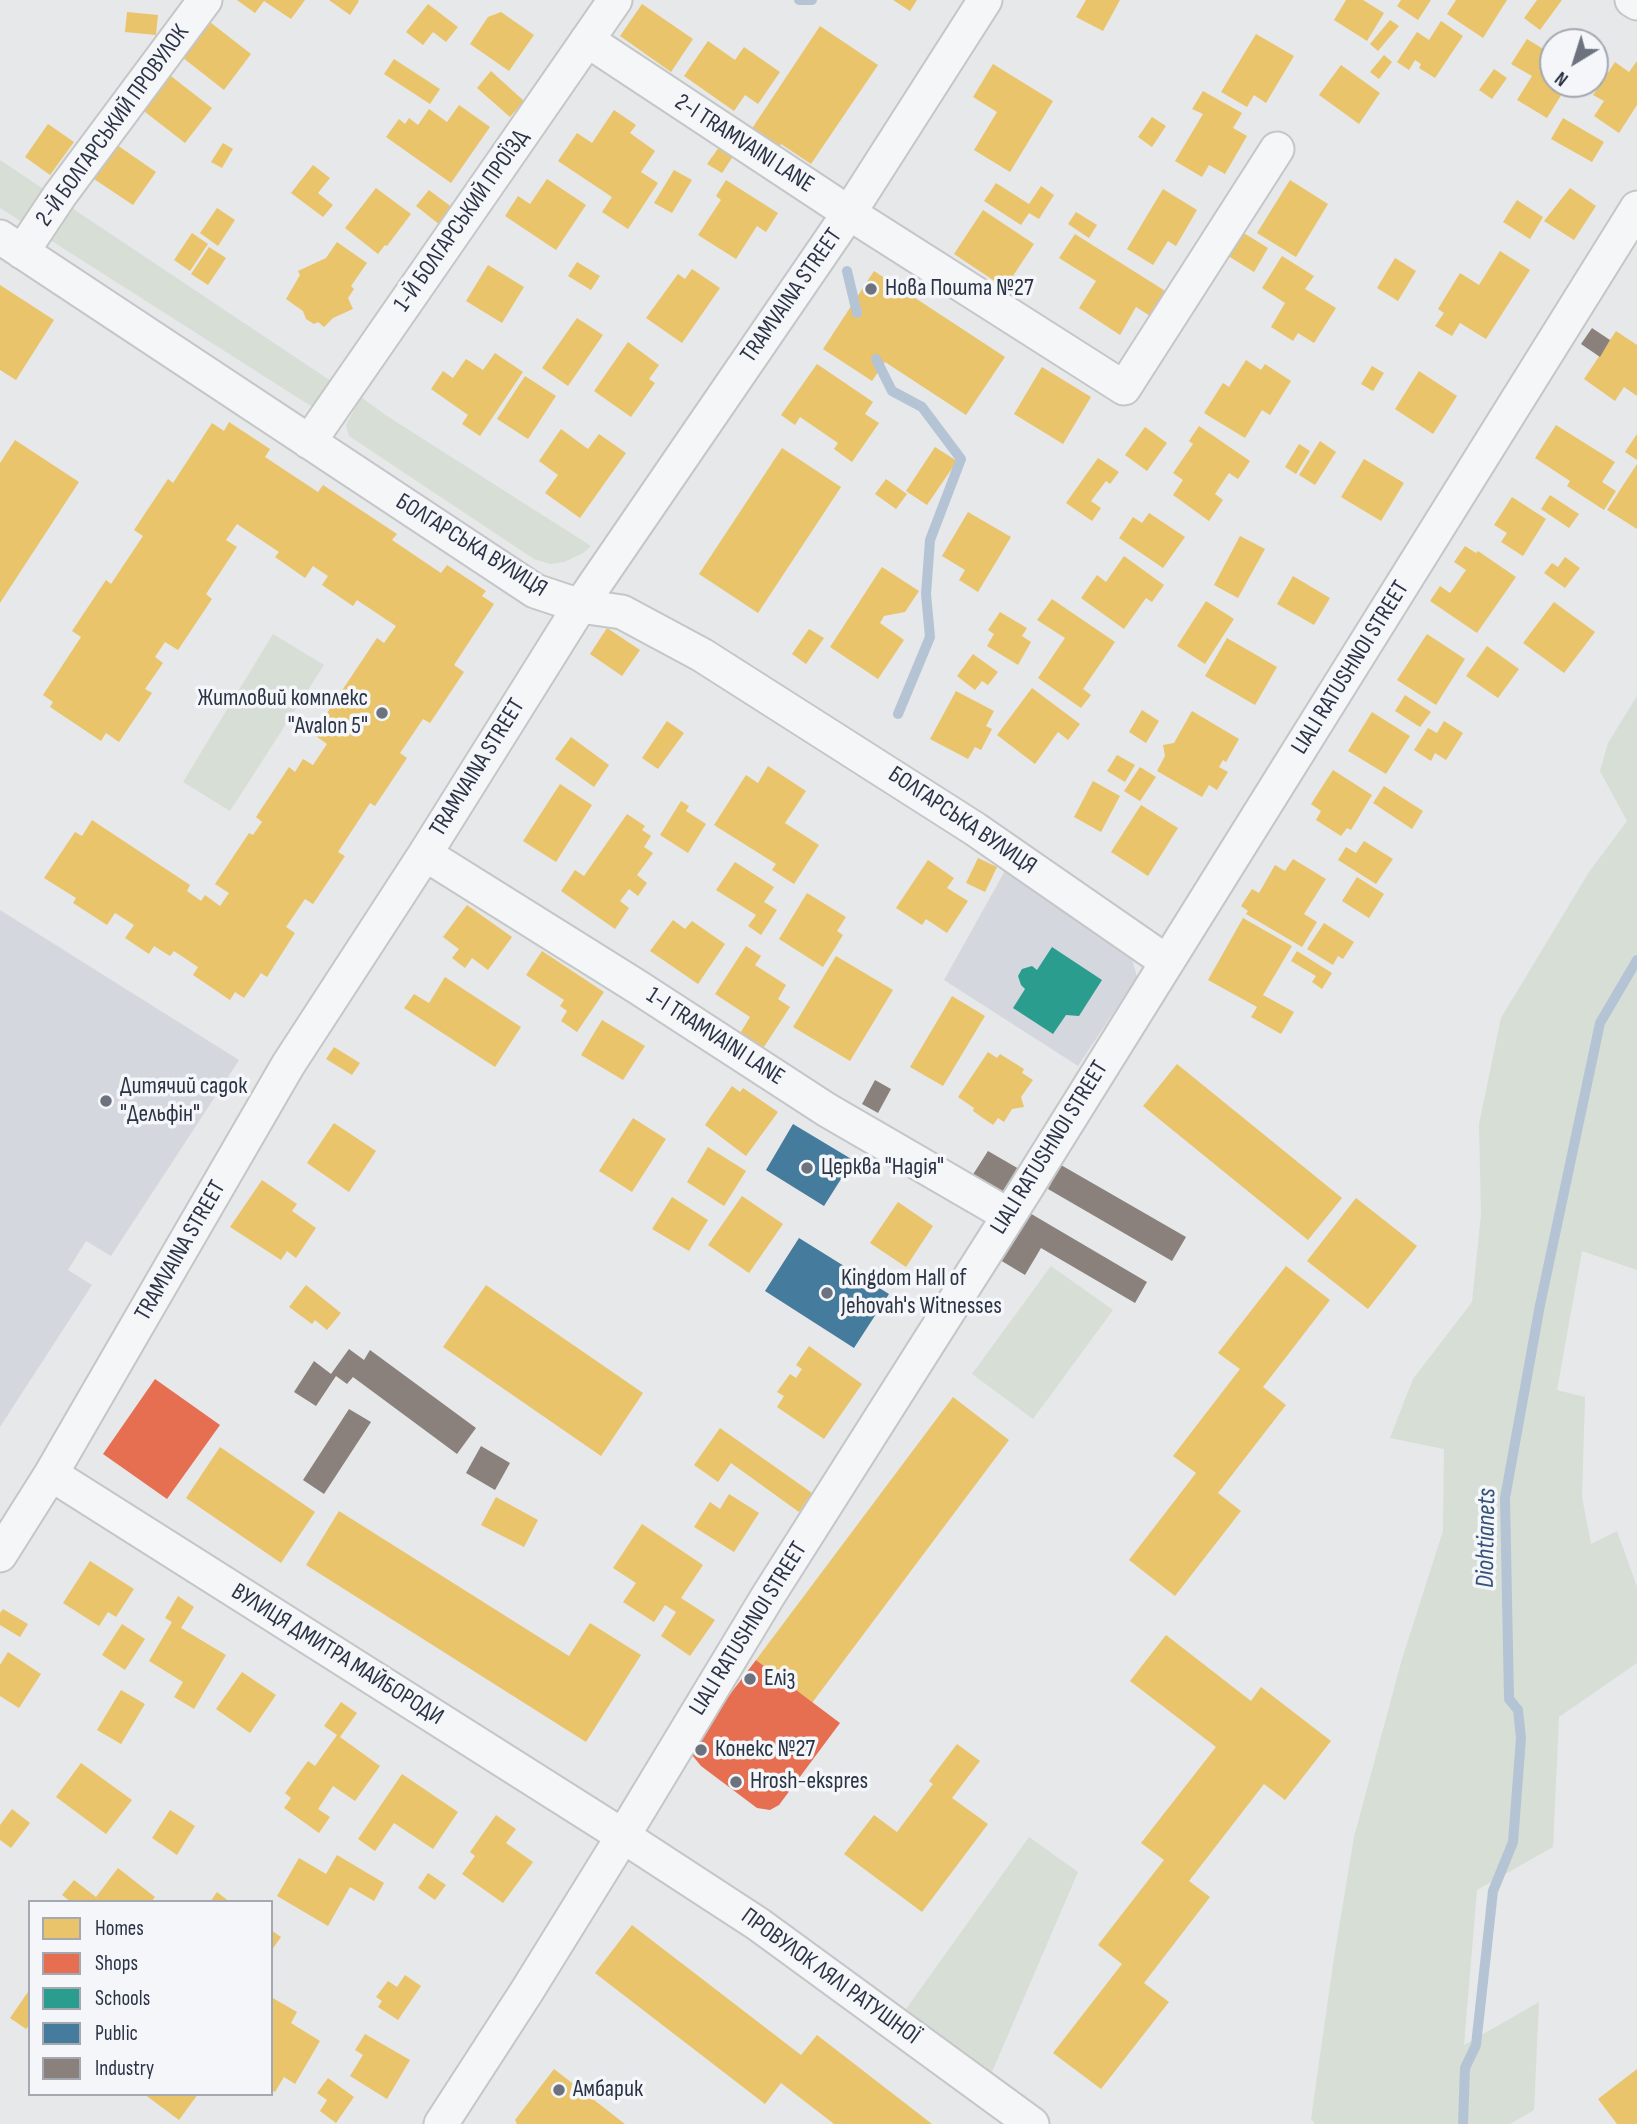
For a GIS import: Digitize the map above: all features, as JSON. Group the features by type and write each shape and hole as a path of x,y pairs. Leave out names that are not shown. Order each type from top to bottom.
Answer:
{"street":[{"name":"2-Й БОЛГАРСЬКИЙ ПРОВУЛОК","path":"11,244 60,195 205,0"},
{"name":"1-Й БОЛГАРСЬКИЙ ПРОЇЗД","path":"309,442 615,0"},
{"name":"TRAMVAINA STREET","path":"0,1555 51,1474 288,1065 425,854 580,606 849,213 985,0"},
{"path":"1632,0 1637,3"},
{"name":"2-I TRAMVAINI LANE","path":"587,40 849,213 1124,388 1277,149"},
{"name":"LIALI RATUSHNOI STREET","path":"441,2124 527,1991 768,1596 1637,208"},
{"name":"БОЛГАРСЬКА ВУЛИЦЯ","path":"11,244 534,591 580,606 622,612 702,655 975,829 1167,962"},
{"name":"1-I TRAMVAINI LANE","path":"425,854 827,1110 1009,1215"},
{"name":"ВУЛИЦЯ ДМИТРА МАЙБОРОДИ","path":"51,1474 623,1836"},
{"name":"ПРОВУЛОК ЛЯЛІ РАТУШНОЇ","path":"623,1836 758,1924 1032,2124"}],"shaded area":[{"path":"0,160 334,383 317,410 0,208"},
{"path":"361,397 591,546 564,562 550,564 534,559 349,436 346,425"},
{"path":"273,634 324,665 230,811 183,782"},
{"path":"1637,696 1637,1270 1582,1251 1557,1390 1585,1397 1582,1497 1591,1544 1617,1531 1637,1587 1637,1663 1559,1717 1553,1847 1477,1890 1464,2045 1539,2002 1534,2110 1510,2124 1315,2124 1311,2119 1354,1837 1402,1659 1443,1531 1444,1449 1390,1438 1413,1379 1472,1302 1481,1215 1479,1124 1501,1018 1589,872 1627,821 1600,771 1608,743"},
{"path":"1006,869 1131,955 1137,977 1078,1066 944,980"},
{"name":"Дитячий садок \"Дельфін\"","path":"0,910 239,1060 111,1256 86,1241 68,1270 92,1285 0,1427"},
{"path":"1051,1266 1113,1310 1033,1419 972,1374"},
{"path":"1029,1837 1078,1872 992,2072 906,2009"}],"building: Homes":[{"path":"237,0 305,0 291,19 264,1 255,13"},
{"path":"329,0 358,0 359,1 350,15"},
{"path":"893,0 917,0 910,11"},
{"path":"1086,0 1120,0 1103,31 1076,17"},
{"path":"1346,0 1363,0 1384,13 1367,41 1334,20"},
{"path":"1401,0 1431,0 1418,20 1397,6"},
{"path":"1456,0 1507,0 1483,38 1447,14"},
{"path":"1537,0 1562,0 1539,29 1524,18"},
{"path":"428,4 458,27 446,42 433,32 423,45 406,32"},
{"path":"642,4 693,39 671,72 620,36"},
{"path":"127,12 158,15 156,35 125,32"},
{"path":"501,12 534,35 509,71 470,44 488,17"},
{"path":"206,19 251,54 224,90 178,54"},
{"path":"1390,20 1399,26 1378,51 1370,44"},
{"path":"1441,21 1463,36 1435,78 1419,68 1421,64 1415,60 1409,70 1397,62 1417,32 1429,40"},
{"path":"820,26 878,65 811,164 781,144 778,149 751,130"},
{"path":"1256,34 1294,56 1266,103 1254,95 1247,107 1221,92"},
{"path":"1527,39 1539,46 1539,98 1559,98 1547,118 1517,100 1532,76 1511,64"},
{"path":"708,41 735,60 744,47 780,72 758,104 745,95 734,111 684,76"},
{"path":"1384,55 1392,62 1379,79 1370,72"},
{"path":"394,59 440,89 430,104 384,74"},
{"path":"1637,61 1637,105 1619,133 1594,116 1604,101 1598,98 1609,98 1609,71 1615,62 1629,72"},
{"path":"993,64 1053,101 1010,172 974,150 997,112 973,97"},
{"path":"1341,65 1380,93 1359,124 1319,95"},
{"path":"1494,69 1507,78 1492,99 1479,90"},
{"path":"491,71 524,101 510,117 477,88"},
{"path":"167,73 212,108 185,143 140,108"},
{"path":"1203,91 1242,113 1233,128 1247,136 1225,174 1209,165 1202,177 1175,161 1203,114 1192,109"},
{"path":"459,105 490,127 451,183 386,137 399,119 405,124 409,118 418,125 429,109 447,122"},
{"path":"614,110 636,125 630,133 655,151 641,172 658,183 628,229 602,212 612,197 558,161 577,133 592,143"},
{"path":"1152,117 1166,126 1152,147 1138,137"},
{"path":"1563,118 1604,142 1592,162 1551,139"},
{"path":"48,124 74,142 50,175 25,157"},
{"path":"223,143 233,149 222,168 211,162"},
{"path":"722,143 736,152 722,173 707,164"},
{"path":"117,145 156,172 133,205 94,179"},
{"path":"313,165 330,178 318,193 333,205 323,217 291,193"},
{"path":"674,170 692,180 672,213 654,203"},
{"path":"547,179 586,205 556,250 505,216 518,196 530,204"},
{"path":"726,180 778,213 766,232 757,226 736,259 698,235 721,200 716,196"},
{"path":"1290,180 1328,204 1296,257 1257,233"},
{"path":"996,183 1029,204 1041,186 1054,195 1039,219 1029,213 1021,225 984,201"},
{"path":"376,188 411,214 378,254 345,228"},
{"path":"1570,188 1596,206 1574,240 1544,221"},
{"path":"1163,189 1197,210 1176,246 1168,241 1153,265 1127,249"},
{"path":"429,190 453,208 440,225 416,206"},
{"path":"1517,200 1543,217 1530,239 1503,222"},
{"path":"217,208 235,220 218,246 200,233"},
{"path":"983,210 1034,244 1005,288 954,254"},
{"path":"1076,212 1097,225 1089,238 1068,224"},
{"path":"1239,230 1268,248 1254,272 1225,254"},
{"path":"192,233 208,244 190,271 174,260"},
{"path":"1075,234 1170,294 1155,319 1136,307 1120,335 1079,308 1096,281 1059,258"},
{"path":"337,242 367,263 351,286 354,289 348,298 353,309 333,318 324,327 318,322 314,324 306,319 303,311 286,299 300,275 298,271 326,258"},
{"path":"209,247 226,258 208,285 191,274"},
{"path":"1500,251 1530,270 1486,339 1460,323 1452,336 1435,326 1444,313 1438,309 1460,273 1479,285"},
{"path":"1282,256 1314,276 1305,289 1336,308 1314,343 1298,333 1293,341 1271,327 1285,303 1262,288"},
{"path":"1395,258 1416,271 1398,301 1377,288"},
{"path":"577,262 600,276 591,290 568,276"},
{"path":"488,265 524,287 502,323 466,301"},
{"path":"692,269 720,288 682,343 646,318 678,274 685,279"},
{"path":"874,271 1005,357 966,415 885,362 872,381 823,349"},
{"path":"0,285 54,320 16,380 0,370"},
{"path":"577,318 603,335 568,386 542,368"},
{"path":"1616,331 1637,345 1637,396 1624,387 1615,401 1584,379"},
{"path":"628,342 659,365 649,379 655,383 631,417 594,391"},
{"path":"495,353 523,372 480,436 462,424 468,415 431,389 443,371 453,378 466,359 483,370"},
{"path":"1246,360 1261,370 1265,364 1291,381 1270,415 1262,410 1245,438 1204,413 1223,383 1229,387"},
{"path":"817,364 873,402 865,414 879,423 852,462 834,449 838,443 800,417 795,425 781,415"},
{"path":"1372,366 1384,373 1373,391 1361,384"},
{"path":"1042,367 1091,397 1063,444 1014,414"},
{"path":"1419,371 1457,396 1433,434 1395,409"},
{"path":"525,376 556,396 528,439 497,419"},
{"name":"Житловий комплекс \"Avalon 5\"","path":"229,422 270,449 265,457 318,492 323,485 397,534 392,540 441,573 447,565 486,591 482,596 494,604 454,665 464,672 430,723 423,719 400,753 407,758 375,806 370,803 338,852 345,856 313,904 305,899 286,927 295,933 267,977 261,973 244,998 235,992 230,1000 193,975 198,967 174,951 170,956 154,946 149,954 125,938 134,925 115,913 107,925 73,903 76,898 44,878 75,832 82,836 92,820 190,885 187,891 201,901 205,895 220,906 229,893 215,884 249,833 253,835 262,822 256,817 289,767 295,772 303,759 313,765 327,744 313,734 377,638 384,643 396,626 357,600 353,606 322,585 328,576 313,566 305,578 275,557 279,552 237,524 226,540 237,547 206,594 212,599 178,650 165,642 155,657 163,663 145,689 152,693 119,742 106,733 101,741 50,707 53,702 43,695 81,637 72,631 106,580 111,584 143,536 134,530 168,479 173,483 212,423 224,431"},
{"path":"1556,425 1615,462 1602,482 1616,491 1604,510 1567,486 1570,481 1535,458"},
{"path":"1199,426 1250,461 1238,479 1229,473 1215,494 1223,500 1209,521 1173,495 1183,480 1173,473 1193,444 1189,441"},
{"path":"1145,427 1167,443 1147,471 1125,455"},
{"path":"561,429 588,449 599,434 626,453 580,518 545,493 558,475 539,461"},
{"path":"1637,434 1637,460 1625,452"},
{"path":"15,440 79,482 0,603 0,463"},
{"path":"1320,441 1336,452 1315,485 1299,475"},
{"path":"1299,444 1310,451 1296,474 1285,467"},
{"path":"935,447 957,461 927,505 906,491"},
{"path":"782,448 841,487 758,613 699,574"},
{"path":"1098,458 1119,472 1110,484 1106,481 1091,501 1101,508 1092,521 1066,503"},
{"path":"1364,459 1404,483 1381,521 1341,497"},
{"path":"1637,464 1637,529 1607,510"},
{"path":"886,479 907,494 896,509 875,494"},
{"path":"1550,495 1579,514 1569,528 1541,509"},
{"path":"1512,497 1546,519 1523,556 1501,542 1507,533 1494,525"},
{"path":"968,512 1011,537 978,592 959,580 965,570 942,556"},
{"path":"1149,513 1185,537 1163,568 1119,538 1133,517 1142,523"},
{"path":"1240,536 1265,549 1238,598 1214,585"},
{"path":"1465,546 1476,553 1478,551 1516,577 1477,633 1430,601 1440,586 1450,593 1466,570 1454,562"},
{"path":"1124,556 1164,585 1152,602 1146,598 1124,629 1081,598 1097,575 1106,582"},
{"path":"1565,557 1580,568 1565,588 1544,573 1552,563 1558,567"},
{"path":"882,567 919,591 905,612 884,616 880,623 904,640 878,679 830,647"},
{"path":"1293,576 1330,598 1314,625 1277,604"},
{"path":"1052,599 1115,642 1083,689 1091,695 1081,708 1038,678 1065,638 1037,620"},
{"path":"1206,601 1234,619 1205,664 1177,646"},
{"path":"1554,602 1595,632 1564,673 1523,643"},
{"path":"1000,612 1027,628 1022,636 1031,642 1018,665 987,646 994,634 988,630"},
{"path":"607,628 640,650 622,676 590,654"},
{"path":"809,629 824,638 806,664 792,654"},
{"path":"1427,634 1465,659 1436,705 1397,680"},
{"path":"1227,638 1277,667 1255,705 1205,676"},
{"path":"1487,646 1519,669 1498,698 1466,676"},
{"path":"973,654 998,672 988,685 982,681 975,690 957,676"},
{"path":"1032,688 1080,724 1068,740 1058,732 1035,764 997,735"},
{"path":"956,691 994,711 986,726 992,729 981,750 975,747 968,759 930,739"},
{"path":"1405,695 1431,712 1420,727 1395,711"},
{"path":"1142,710 1159,721 1146,743 1129,732"},
{"path":"1192,711 1239,739 1226,762 1223,760 1219,767 1228,772 1217,790 1209,785 1202,797 1157,771 1165,756 1163,745 1174,743"},
{"path":"1372,712 1410,736 1386,774 1348,751"},
{"path":"667,721 684,733 658,769 642,758"},
{"path":"1444,721 1463,733 1446,760 1435,753 1431,761 1414,750 1428,728 1437,733"},
{"path":"571,737 609,765 594,787 555,759"},
{"path":"1117,755 1135,765 1125,782 1107,771"},
{"path":"768,766 806,791 785,823 819,845 794,884 772,870 776,864 714,825 746,775 758,783"},
{"path":"1140,767 1156,777 1140,801 1124,791"},
{"path":"1333,770 1372,795 1351,830 1347,828 1341,836 1316,820 1321,811 1311,804"},
{"path":"1093,781 1120,796 1101,832 1074,817"},
{"path":"560,784 592,805 556,862 523,841"},
{"path":"1384,786 1423,811 1412,829 1373,803"},
{"path":"681,801 689,806 686,811 706,824 688,853 660,835"},
{"path":"1141,805 1178,828 1148,876 1111,852"},
{"path":"627,814 645,826 642,830 651,836 644,847 653,853 637,875 647,883 638,896 629,889 620,901 629,908 615,929 561,891 575,870 584,876"},
{"path":"1364,841 1393,859 1376,884 1338,860 1346,847 1356,853"},
{"path":"978,858 997,867 985,892 966,883"},
{"path":"1293,859 1326,879 1304,914 1317,922 1302,947 1246,914 1248,911 1241,906 1252,889 1259,893 1275,865 1285,871"},
{"path":"928,860 954,878 947,888 968,901 947,933 926,919 922,925 896,908"},
{"path":"735,862 774,887 764,902 777,910 761,935 748,926 756,915 716,890"},
{"path":"1357,877 1384,894 1369,918 1342,901"},
{"path":"807,893 846,917 837,931 843,935 823,967 779,939"},
{"path":"467,905 512,937 488,970 472,958 465,968 452,958 459,949 443,937"},
{"path":"1243,918 1292,946 1263,995 1294,1012 1281,1034 1251,1017 1257,1007 1208,980"},
{"path":"673,920 685,929 692,921 725,944 698,984 650,951"},
{"path":"1324,923 1354,942 1343,959 1338,956 1333,965 1307,949"},
{"path":"746,946 761,956 755,965 786,985 778,999 790,1007 762,1050 739,1035 750,1017 715,994"},
{"path":"542,951 604,992 577,1032 561,1021 567,1011 560,1006 564,1000 526,975"},
{"path":"1297,951 1332,973 1322,989 1312,982 1316,976 1291,961"},
{"path":"836,956 893,990 850,1061 793,1027"},
{"path":"445,977 521,1027 495,1067 404,1008 414,994 429,1003"},
{"path":"952,996 985,1016 943,1086 910,1067"},
{"path":"602,1020 645,1046 623,1080 581,1055"},
{"path":"334,1047 360,1063 352,1075 326,1059"},
{"path":"988,1052 997,1058 1000,1054 1024,1069 1022,1073 1033,1080 1021,1097 1024,1107 1012,1109 1004,1122 998,1118 993,1125 958,1097"},
{"path":"1177,1064 1342,1198 1308,1240 1143,1106"},
{"path":"732,1086 740,1092 743,1088 778,1112 746,1156 705,1125"},
{"path":"633,1118 666,1139 632,1192 599,1171"},
{"path":"334,1123 376,1151 349,1192 307,1163"},
{"path":"708,1147 746,1171 724,1206 687,1182"},
{"path":"262,1180 297,1204 292,1211 316,1228 296,1258 287,1251 281,1260 230,1227"},
{"path":"742,1196 783,1224 749,1273 708,1245"},
{"path":"672,1197 708,1220 689,1251 652,1229"},
{"path":"1356,1198 1417,1246 1368,1309 1307,1261"},
{"path":"898,1202 933,1226 906,1267 870,1243"},
{"path":"1286,1266 1330,1300 1263,1387 1286,1405 1218,1493 1241,1511 1175,1596 1129,1560 1196,1473 1173,1456 1240,1369 1218,1353"},
{"path":"306,1285 341,1313 327,1330 315,1320 312,1324 289,1307"},
{"path":"486,1285 643,1393 601,1456 443,1347"},
{"path":"809,1346 862,1384 824,1439 777,1407 784,1396 777,1392 790,1374 796,1378 802,1369 796,1365"},
{"path":"953,1397 1009,1440 812,1703 756,1660"},
{"path":"720,1428 812,1493 799,1512 731,1463 718,1482 694,1465"},
{"path":"220,1447 315,1512 281,1563 186,1498"},
{"path":"729,1494 759,1513 734,1552 694,1527 710,1502 720,1509"},
{"path":"496,1497 538,1520 524,1547 481,1525"},
{"path":"339,1511 569,1656 590,1623 641,1655 586,1742 306,1565"},
{"path":"642,1524 703,1565 681,1598 715,1620 690,1656 661,1636 676,1612 665,1605 654,1622 623,1602 636,1583 613,1568"},
{"path":"90,1561 134,1589 116,1617 108,1612 99,1626 63,1603"},
{"path":"178,1596 194,1607 181,1628 226,1655 194,1709 174,1697 183,1682 149,1661 172,1622 165,1618"},
{"path":"3,1609 28,1624 20,1637 0,1625 0,1613"},
{"path":"122,1624 145,1639 125,1670 102,1655"},
{"path":"1166,1635 1251,1701 1261,1687 1331,1741 1285,1800 1264,1784 1189,1881 1210,1897 1144,1983 1169,2002 1101,2089 1053,2053 1122,1964 1098,1945 1164,1860 1141,1843 1216,1747 1130,1681"},
{"path":"8,1652 41,1674 19,1708 0,1696 0,1665"},
{"path":"242,1672 276,1695 250,1733 216,1709"},
{"path":"121,1690 145,1704 121,1744 97,1730"},
{"path":"341,1702 357,1713 340,1737 380,1766 355,1801 333,1786 318,1809 330,1817 319,1833 284,1808 291,1798 285,1793 308,1761 315,1766 337,1735 324,1726"},
{"path":"957,1744 980,1761 952,1798 988,1824 922,1912 844,1854 874,1815 897,1832 933,1784 929,1781"},
{"path":"81,1763 132,1800 106,1834 56,1797"},
{"path":"402,1774 458,1812 433,1849 394,1823 375,1851 358,1839"},
{"path":"12,1809 30,1823 11,1848 0,1840 0,1825"},
{"path":"170,1810 195,1826 177,1855 152,1838"},
{"path":"496,1815 516,1829 506,1843 533,1862 503,1903 462,1874 475,1856 470,1852"},
{"path":"337,1855 384,1883 374,1901 350,1887 328,1926 277,1896 299,1858 326,1874"},
{"path":"118,1868 155,1897 153,1900 68,1900 62,1895 74,1880 96,1897"},
{"path":"428,1873 446,1885 435,1900 418,1888"},
{"path":"217,1892 227,1900 211,1900"},
{"path":"632,1925 801,2055 817,2035 932,2124 834,2124 781,2083 765,2104 595,1973"},
{"path":"273,1931 281,1937 273,1948"},
{"path":"405,1975 421,1986 398,2020 378,2007 382,2001 376,1997 388,1981 397,1987"},
{"path":"28,1992 28,2026 26,2029 10,2018"},
{"path":"273,1998 297,2012 291,2023 320,2041 295,2084 284,2077 275,2092"},
{"path":"365,2034 410,2060 387,2099 350,2076 363,2055 355,2050"},
{"path":"554,2069 625,2124 517,2124 515,2120"},
{"path":"1637,2069 1637,2124 1617,2124 1598,2099"},
{"path":"328,2078 354,2097 336,2123 320,2111 327,2100 317,2093"},
{"path":"147,2096 197,2096 179,2120"}],"building: Shops":[{"path":"155,1379 220,1425 167,1499 103,1454"},
{"path":"756,1660 840,1723 779,1805 770,1810 757,1808 701,1766 692,1755 693,1743"}],"building: Schools":[{"path":"1052,947 1102,980 1079,1016 1066,1015 1053,1034 1013,1008 1025,989 1018,976 1022,969 1032,966 1037,970"}],"building: Public":[{"path":"793,1124 853,1160 824,1206 766,1170"},
{"name":"Kingdom Hall of Jehovah's Witnesses","path":"799,1238 889,1294 854,1348 765,1291"}],"building: Industry":[{"path":"1592,328 1610,340 1600,357 1581,344"},
{"path":"875,1080 891,1089 878,1113 862,1104"},
{"path":"988,1151 1019,1169 1003,1195 972,1176"},
{"path":"1061,1165 1186,1237 1172,1261 1048,1189"},
{"path":"1028,1212 1147,1282 1135,1303 1041,1248 1025,1275 1000,1260"},
{"path":"349,1349 364,1360 370,1350 476,1428 457,1454 353,1377 347,1384 336,1376 316,1406 294,1392 314,1361 331,1374"},
{"path":"349,1409 371,1422 324,1494 303,1480"},
{"path":"481,1446 510,1463 495,1490 466,1473"}],"waterway":[{"path":"799,0 812,0"},
{"path":"847,271 857,313"},
{"path":"876,359 892,391 922,407 961,459 930,540 926,594 930,637 898,714"},
{"name":"Diohtianets","path":"1463,2124 1465,2068 1476,2045 1493,1891 1513,1842 1521,1738 1518,1710 1509,1699 1505,1498 1540,1305 1600,1023 1637,960"}],"place":[{"name":"Нова Пошта №27","path":"871,289"},
{"name":"Житловий комплекс \"Avalon 5\"","path":"382,713"},
{"name":"Дитячий садок \"Дельфін\"","path":"106,1101"},
{"name":"Церква \"Надія\"","path":"807,1168"},
{"name":"Kingdom Hall of Jehovah's Witnesses","path":"827,1293"},
{"name":"Еліз","path":"750,1679"},
{"name":"Конекс №27","path":"701,1750"},
{"name":"Hrosh-ekspres","path":"736,1782"},
{"name":"Амбарик","path":"559,2090"}]}
